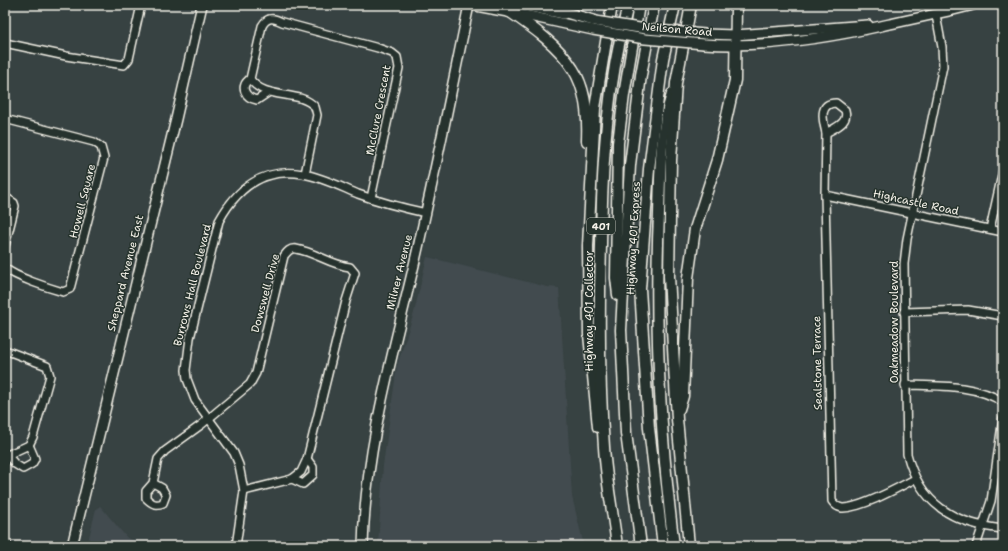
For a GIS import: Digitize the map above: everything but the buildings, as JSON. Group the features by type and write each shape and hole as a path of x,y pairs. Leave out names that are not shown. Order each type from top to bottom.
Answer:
{"highway":[{"path":"551,5 594,26"},
{"path":"604,448 596,420 590,342 588,246 596,108 612,5"},
{"name":"Highway 401 Collector","path":"617,546 604,448 599,316 602,169 607,110 618,42 628,5"},
{"path":"621,330 616,278 618,143 624,95 639,5"},
{"name":"Highway 401 Express","path":"641,546 626,433 621,330 630,165 641,74 654,5"},
{"name":"Highway 401 Express","path":"662,546 649,428 640,290 650,161 662,59 675,5"},
{"path":"689,546 677,419 669,276 671,160 676,83 691,5"},
{"path":"677,419 683,396 688,278 695,229 717,160 728,118 735,80 736,5"},
{"path":"511,9 548,41 574,70 584,99 588,130 584,233 588,246"},
{"path":"674,546 661,434 656,286 661,160 667,110 676,83"}],"main road":[{"name":"Sheppard Avenue East","path":"72,546 176,119 202,5"},
{"name":"Neilson Road","path":"470,5 488,9 511,9 594,26 705,34 735,35 854,25 882,26"},
{"name":"Milner Avenue","path":"363,546 365,499 372,444 387,372 426,213 470,5"},
{"name":"Neilson Road","path":"522,5 645,39 735,46 783,43 835,36 936,15 973,5"}],"street":[{"path":"5,43 66,56 124,65 129,59 141,5"},
{"name":"Oakmeadow Boulevard","path":"936,15 943,52 943,66 912,213 904,264 907,454 914,479 926,496 943,510 983,527 1003,529"},
{"name":"McClure Crescent","path":"269,92 257,100 252,99 244,92 243,88 246,81 250,78 262,26 265,21 270,18 378,48 396,55 399,60 399,68 371,198"},
{"path":"250,78 260,89 311,102 316,109 316,120 305,174"},
{"name":"Howell Square","path":"5,119 94,142 103,150 104,158 70,289 63,292 53,290 12,273 5,268"},
{"name":"Sealstone Terrace","path":"826,133 825,195 832,501 842,508 851,506 877,498 914,479"},
{"path":"990,229 1003,170"},
{"name":"Burrows Hall Boulevard","path":"236,546 244,491 239,465 234,453 196,400 190,386 186,370 186,359 219,220 228,204 239,192 261,178 290,172 305,174 371,198 426,213"},
{"name":"Highcastle Road","path":"825,195 1003,232"},
{"path":"5,197 14,203 15,206 5,246"},
{"name":"Dowswell Drive","path":"209,418 250,384 256,373 284,256 288,251 296,249 331,262 350,267 355,273 354,280 346,301 307,459 301,472 292,479 244,491"},
{"path":"904,312 968,310 1003,316"},
{"path":"5,350 47,366 49,371 36,429 29,445 6,456 23,469 28,467 35,459 29,445"},
{"path":"905,385 962,388 1003,402"},
{"path":"153,483 158,459 165,451 209,418"},
{"path":"976,546 991,501 1003,418"},
{"name":"Dowswell Drive","path":"292,479 303,484 313,475 313,467 307,459"},
{"path":"5,542 8,546"}],"shaded area":[{"path":"427,257 547,287 559,288 572,497 584,546 378,546 383,466 397,366 414,313"},
{"path":"100,506 127,538 145,546 87,546 96,509"}]}
